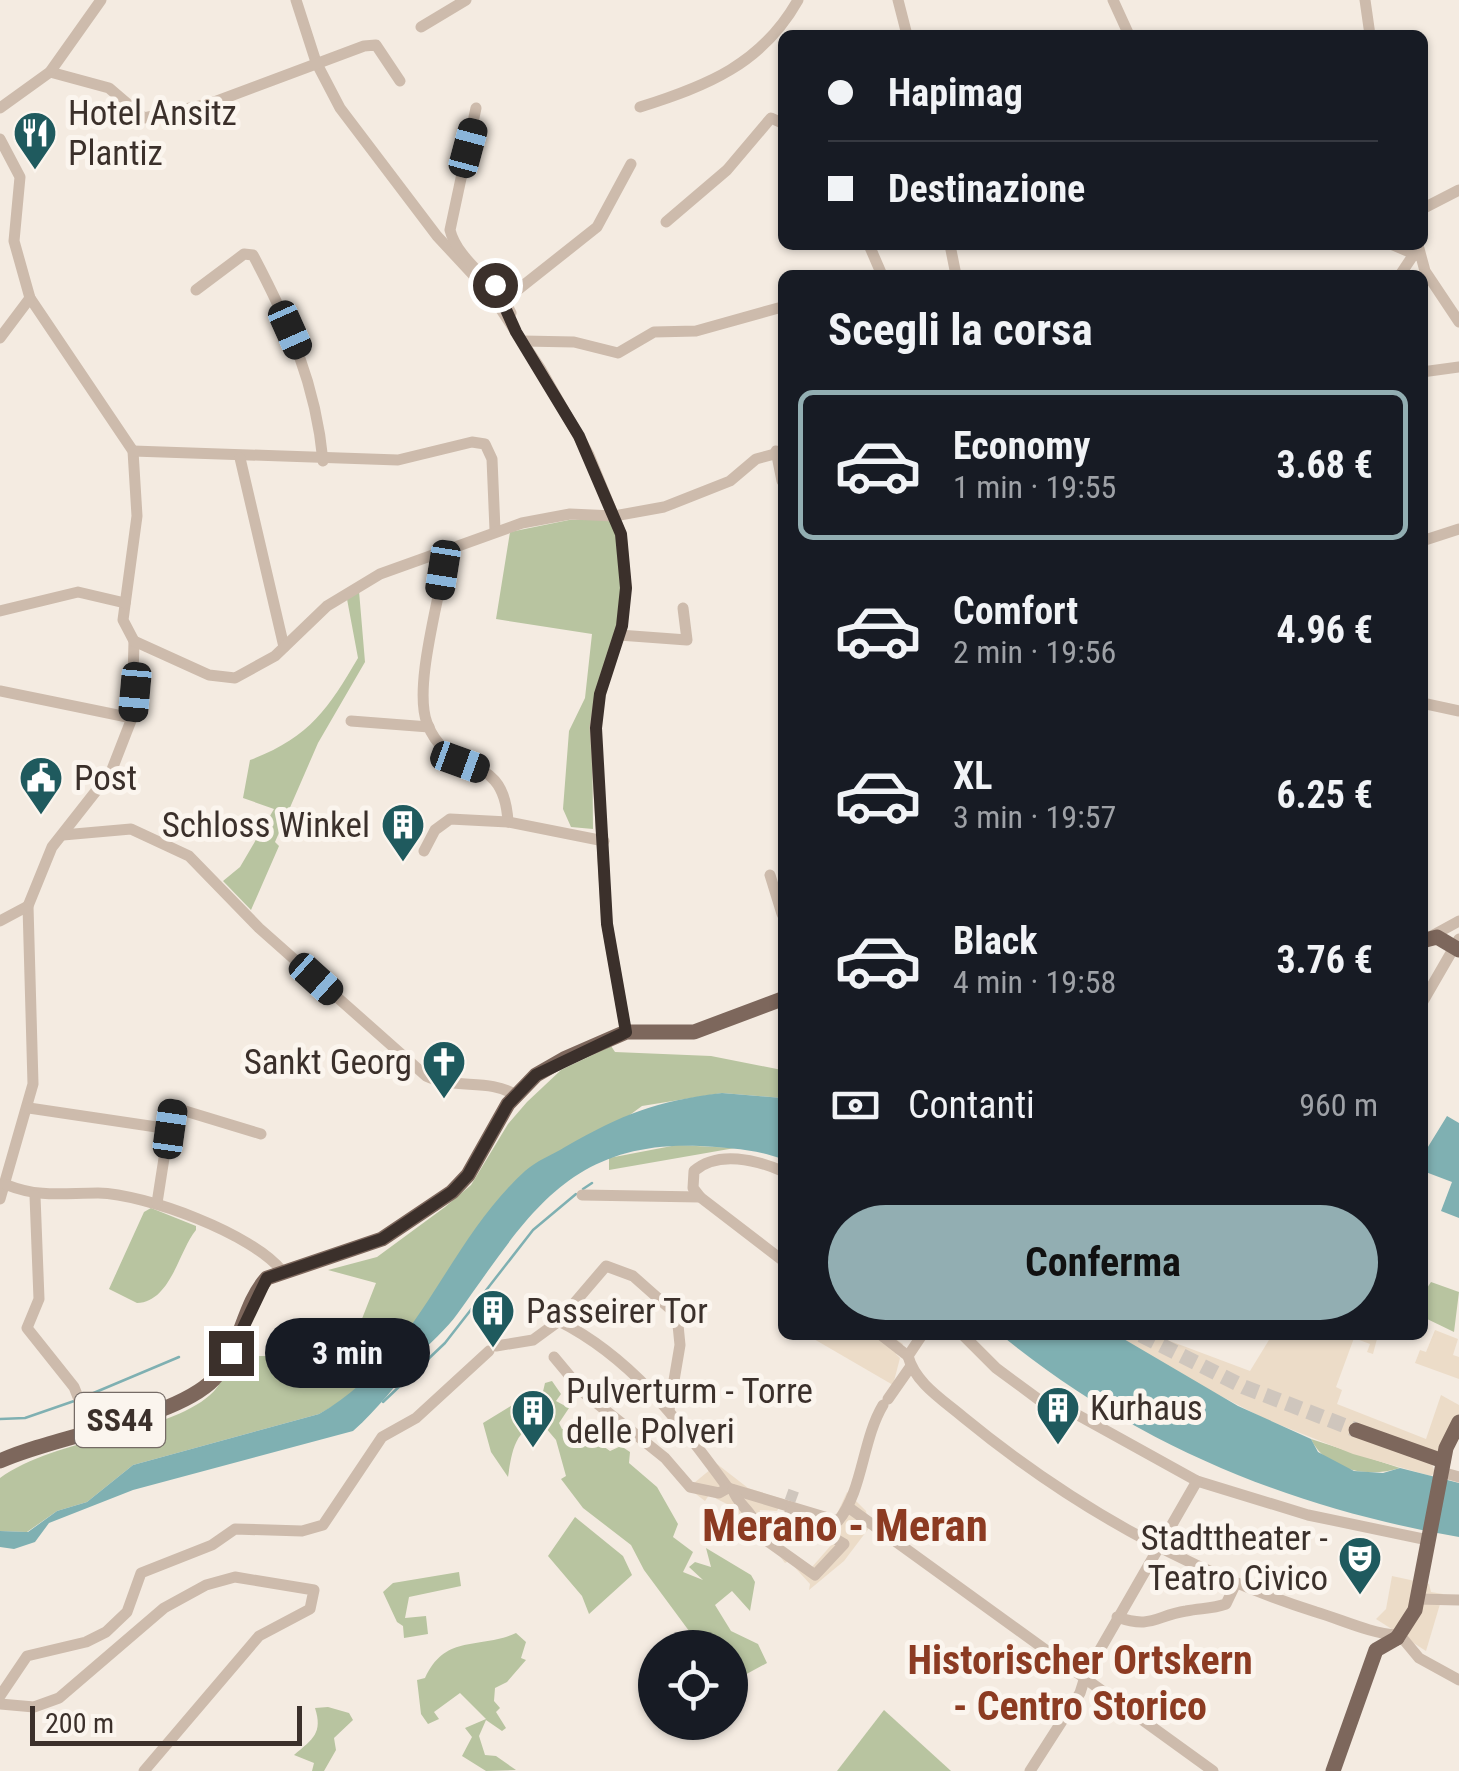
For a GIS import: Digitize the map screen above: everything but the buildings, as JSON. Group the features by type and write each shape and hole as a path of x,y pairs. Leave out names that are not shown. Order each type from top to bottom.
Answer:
{"main road":[{"path":"1428,939 1437,937 1458,946"},
{"path":"282,1271 382,1239 452,1192 468,1175 516,1095 536,1075 564,1058 626,1032 694,1032 778,1000"},
{"name":"SS44","path":"1,1461 190,1396 213,1379 226,1362 257,1291 267,1278 282,1271"},
{"path":"1336,1770 1373,1658 1381,1644 1400,1636 1417,1600 1441,1470 1459,1422"},
{"path":"1356,1430 1441,1470"}],"street":[{"path":"0,108 50,72 100,0"},
{"path":"296,0 316,62 360,140 490,293 569,416 614,516 625,560 619,635 600,694 596,728 607,924 626,1032"},
{"path":"420,27 466,0"},
{"path":"640,107 676,96 752,60 798,0"},
{"path":"898,0 906,30"},
{"path":"1113,0 1127,30"},
{"path":"1366,0 1369,30"},
{"path":"50,72 108,88 144,118 210,104 316,62 376,45 386,53 400,81"},
{"path":"476,108 450,230 453,244 505,300 519,337"},
{"path":"666,222 727,170 771,118 778,121"},
{"path":"0,138 20,177 14,241 30,298 134,451 136,516 124,625 134,641 132,718 110,772 46,860 28,906 22,913 0,921"},
{"path":"505,300 597,228 631,164"},
{"path":"1428,205 1459,190"},
{"path":"196,290 244,254 253,255 305,364 318,408 323,461"},
{"path":"1428,270 1459,322"},
{"path":"0,338 30,298"},
{"path":"519,337 574,342 618,353 654,332 696,330 778,308"},
{"path":"1428,371 1459,368"},
{"path":"134,451 323,461 398,460 472,442 485,444 492,459 495,530"},
{"path":"134,641 225,679 254,670 357,584 495,530 570,514 614,516 664,507 712,490 730,481 756,459 778,452"},
{"path":"240,458 284,647"},
{"path":"1428,539 1459,529"},
{"path":"441,553 443,570 423,696 429,727 447,753 498,780 506,798 508,822"},
{"path":"0,611 78,592 125,603"},
{"path":"619,635 687,640 683,608"},
{"path":"0,691 132,718"},
{"path":"1428,704 1459,711"},
{"path":"351,721 429,727"},
{"path":"424,852 435,830 450,818 508,822 604,841"},
{"path":"63,834 130,829 181,851 270,938 426,1076 444,1085 501,1087 516,1095"},
{"path":"770,875 778,901"},
{"path":"0,1199 34,1084 28,906"},
{"path":"1428,938 1459,921"},
{"path":"1428,994 1458,946"},
{"path":"157,1203 172,1107 261,1134"},
{"path":"29,1108 170,1129"},
{"path":"778,1170 742,1158 702,1163 694,1170 693,1188 778,1257"},
{"path":"7,1185 35,1196 100,1193 157,1203 262,1253 282,1271"},
{"path":"582,1195 700,1197"},
{"path":"35,1196 40,1299 27,1328 74,1386 82,1407"},
{"path":"144,1771 259,1636 310,1609 314,1590 235,1578 206,1585 164,1608 59,1698 34,1707 0,1700 27,1656 94,1640 126,1612 137,1579 162,1562 212,1545 235,1529 302,1531 323,1525 382,1437 416,1418 493,1349 533,1340 559,1322 606,1266 628,1273 679,1315 680,1345 669,1410"},
{"path":"559,1322 606,1348 669,1410 736,1500 748,1508 784,1510 844,1544 815,1576 756,1534 748,1508"},
{"path":"533,1340 584,1393 665,1458 690,1486 719,1493 730,1489 781,1501 838,1521 848,1507 870,1428 920,1340"},
{"path":"887,1340 910,1361 922,1383 1006,1454 1157,1548 1236,1583 1378,1634 1400,1636 1418,1658 1459,1680"},
{"path":"969,1340 1038,1399 1076,1414 1197,1481 1308,1514 1428,1537"},
{"path":"1441,1470 1459,1477"},
{"path":"1033,1767 1197,1481"},
{"path":"848,1507 1212,1771"},
{"path":"1117,1618 1154,1624 1184,1611 1210,1610 1226,1604 1236,1583"},
{"path":"1417,1600 1459,1600"}],"green space":[{"path":"614,518 624,561 619,625 592,717 593,829 571,827 563,809 569,731 585,698 592,634 496,619 510,532 569,520"},
{"path":"359,591 365,662 318,743 275,842 279,846 251,910 223,881 240,867 274,809 243,798 250,760 302,732 337,692 358,658 347,599"},
{"path":"611,1046 615,1052 711,1056 778,1069 778,1098 722,1093 642,1106 485,1221 394,1353 344,1400 319,1414 133,1465 87,1502 57,1511 27,1532 0,1531 0,1478 51,1453 167,1419 191,1408 214,1391 236,1356 269,1356 308,1331 347,1357 376,1283 328,1270 377,1257 471,1185 508,1124 561,1070"},
{"path":"677,1145 735,1148 609,1170 609,1158"},
{"path":"151,1208 196,1226 196,1230 166,1285 149,1300 137,1303 109,1289 144,1212"},
{"path":"1431,1282 1459,1292 1454,1332 1428,1319"},
{"path":"552,1381 561,1394 556,1401 569,1408 559,1423 562,1429 582,1431 610,1451 621,1446 630,1452 629,1463 657,1487 678,1524 673,1537 693,1552 683,1572 703,1580 689,1567 695,1562 711,1567 706,1548 751,1575 755,1582 750,1611 732,1591 715,1605 730,1630 688,1630 644,1570 631,1545 583,1508 561,1479 566,1476 556,1440 545,1427 535,1427 520,1435 508,1477 491,1452 483,1423 514,1404 518,1418 546,1414 541,1400 545,1383"},
{"path":"1311,1439 1400,1468 1375,1472 1350,1469 1327,1458"},
{"path":"575,1517 623,1556 632,1575 589,1614 582,1596 548,1556"},
{"path":"459,1572 461,1586 409,1597 405,1618 426,1616 428,1634 404,1638 403,1626 397,1622 383,1592 393,1583"},
{"path":"516,1633 526,1642 521,1658 526,1660 507,1682 495,1688 494,1701 500,1708 496,1712 506,1728 502,1731 486,1720 479,1736 485,1755 496,1756 516,1770 486,1771 462,1756 472,1737 465,1728 486,1719 460,1693 434,1712 439,1719 428,1724 421,1714 417,1680 425,1678 433,1664 453,1648"},
{"path":"748,1639 758,1644 767,1663 748,1673"},
{"path":"315,1708 349,1713 353,1720 334,1738 336,1750 324,1771 312,1771 314,1763 294,1755 315,1735"},
{"path":"884,1710 951,1771 837,1771"}],"shaded area":[{"path":"1435,1330 1458,1339 1453,1355 1459,1357 1459,1379 1415,1363 1420,1350 1426,1352"},
{"path":"816,1340 897,1340 903,1344 896,1354 900,1358 893,1385"},
{"path":"1125,1340 1167,1340 1250,1371 1269,1340 1353,1340 1336,1387 1342,1390 1337,1404 1426,1439 1441,1395 1459,1405 1459,1414 1432,1464 1435,1472 1431,1476 1353,1454 1265,1419 1165,1367"},
{"path":"1359,1340 1377,1340 1373,1354 1367,1352 1370,1344"},
{"path":"717,1464 748,1488 836,1516 847,1492 866,1511 869,1528 844,1561 809,1590 810,1584 789,1561 785,1563 775,1550 756,1541 750,1518 732,1517 735,1508 709,1495 705,1501 688,1488","holes":["781,1503 833,1543 812,1567 760,1532 765,1525 758,1519 760,1510 777,1511"]},
{"path":"1392,1576 1429,1584 1431,1592 1443,1594 1426,1651 1376,1619 1386,1609"}],"water":[{"path":"722,1093 778,1098 778,1158 731,1148 654,1148 616,1156 583,1171 529,1217 453,1319 353,1431 133,1490 49,1523 35,1542 14,1549 0,1547 0,1531 28,1532 57,1511 87,1502 133,1465 319,1414 382,1363 497,1200 529,1167 605,1126 677,1100"},
{"path":"1447,1116 1459,1123 1459,1218 1441,1211 1452,1182 1428,1173 1428,1147"},
{"path":"1008,1340 1126,1340 1238,1406 1311,1439 1318,1452 1354,1471 1383,1473 1400,1468 1459,1483 1459,1537 1335,1509 1216,1466 1160,1439 1052,1374"}],"waterway":[{"path":"583,1189 592,1183"},
{"path":"383,1402 445,1343 533,1230 576,1194"},
{"path":"84,1397 179,1357"},
{"path":"0,1419 25,1418 77,1400"}],"tunnel":[{"path":"1151,1340 1244,1387 1356,1430"},
{"path":"790,1501 795,1487"}],"place":[{"name":"Hotel Ansitz Plantiz","path":"35,171"},
{"name":"Post","path":"41,816"},
{"name":"Schloss Winkel","path":"403,863"},
{"name":"Sankt Georg","path":"444,1100"},
{"name":"Passeirer Tor","path":"493,1349"},
{"name":"Kurhaus","path":"1058,1446"},
{"name":"Pulverturm - Torre delle Polveri","path":"533,1449"},
{"name":"Stadttheater - Teatro Civico","path":"1360,1596"}],"district":[{"name":"Merano - Meran","path":"845,1525"},
{"name":"Historischer Ortskern - Centro Storico","path":"1080,1683"}],"route":[{"path":"231,1353 257,1291 267,1278 394,1232 452,1192 468,1175 508,1104 536,1075 564,1058 626,1032 607,924 596,728 600,694 622,626 626,588 621,534 569,416 516,332 505,300 495,285"}]}
